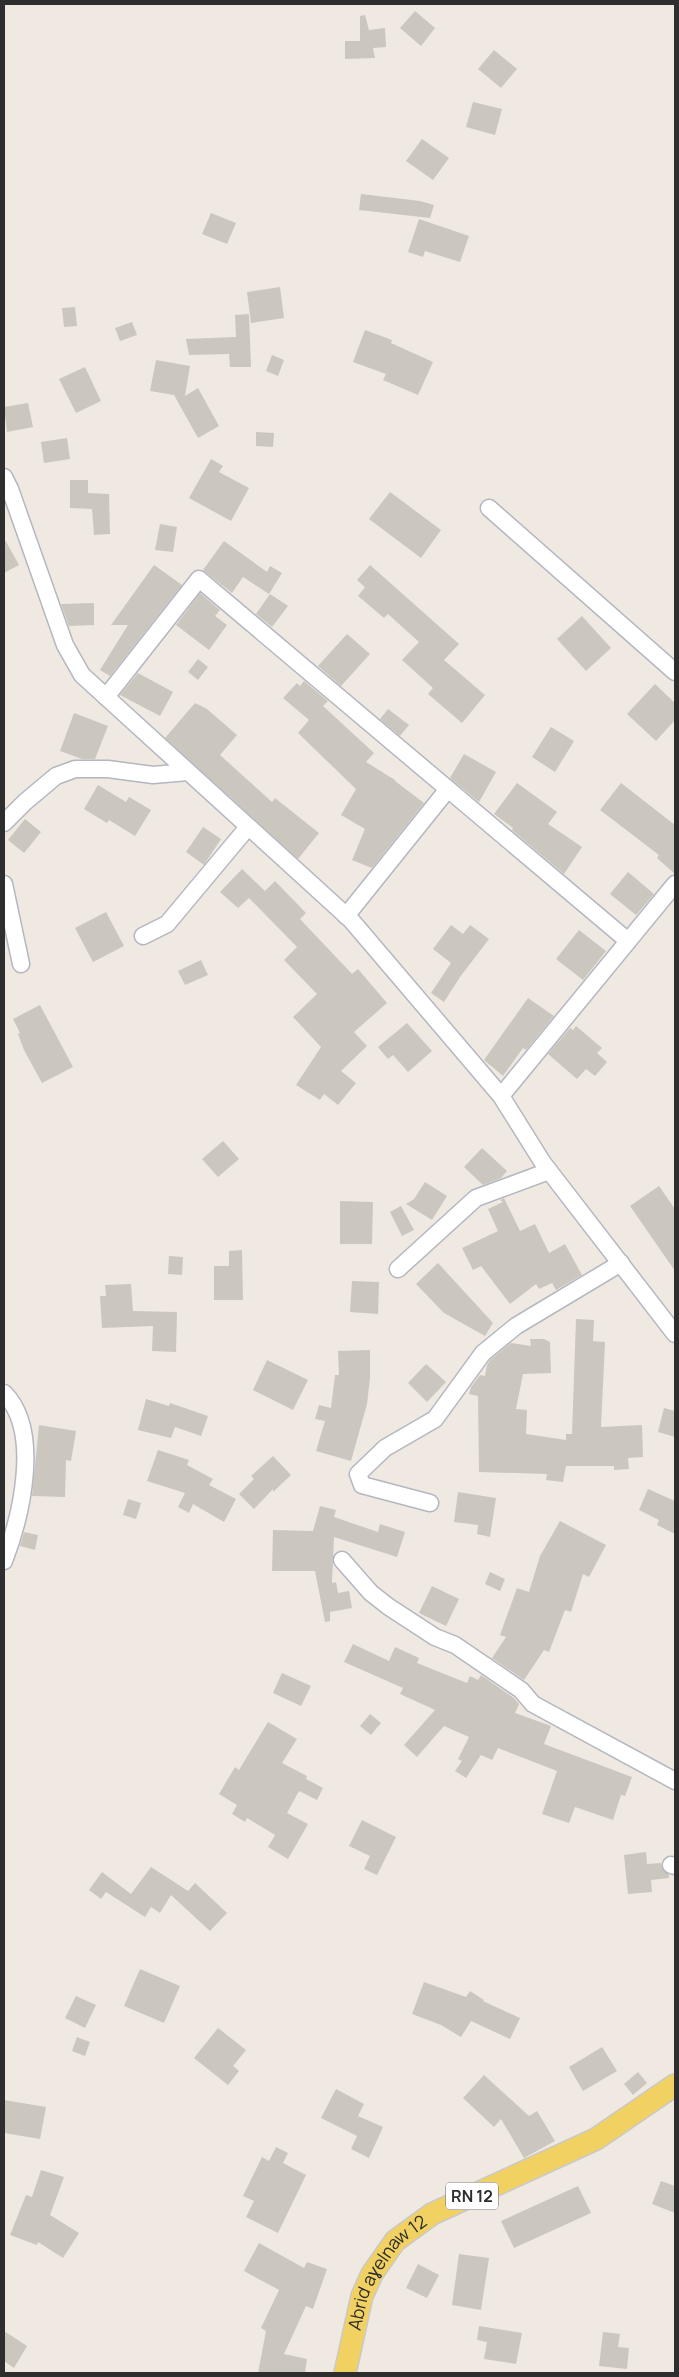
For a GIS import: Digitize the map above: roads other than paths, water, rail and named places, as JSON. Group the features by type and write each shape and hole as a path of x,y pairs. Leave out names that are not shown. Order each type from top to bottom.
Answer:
{"main road":[{"name":"Abrid aɣelnaw 12","path":"345,2373 362,2296 372,2274 395,2241 432,2214 596,2138 675,2085"}],"street":[{"path":"4,477 9,502 65,644 82,675 346,916 501,1096 516,1124 549,1171 675,1334"},
{"path":"488,508 675,672"},
{"path":"106,697 199,579 628,941"},
{"path":"4,823 56,776 75,768 108,768 153,775 188,772"},
{"path":"346,916 448,789"},
{"path":"143,936 167,924 248,827"},
{"path":"4,884 21,964"},
{"path":"501,1096 675,884"},
{"path":"398,1269 476,1198 549,1171"},
{"path":"430,1502 362,1485 358,1474 385,1448 435,1419 483,1353 516,1326 620,1264"},
{"path":"4,1393 11,1400 20,1418 24,1482 12,1539 4,1561"},
{"path":"342,1560 371,1593 389,1607 435,1637 455,1645 521,1690 524,1696 533,1704 675,1781"}]}
